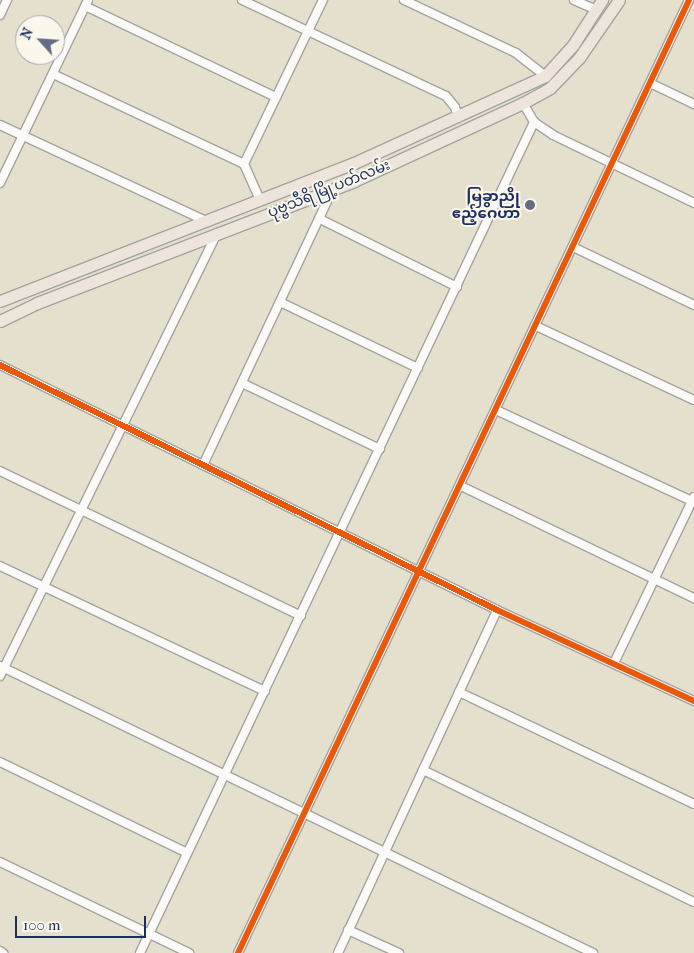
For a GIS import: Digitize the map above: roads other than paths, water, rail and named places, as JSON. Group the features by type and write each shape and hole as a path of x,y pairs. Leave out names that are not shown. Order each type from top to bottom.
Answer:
{"main road":[{"name":"ပုဗ္ဗသီရိ မြို့ပတ်လမ်း","path":"0,321 37,303 354,181 550,88 579,58 619,0"},
{"name":"ပုဗ္ဗသီရိ မြို့ပတ်လမ်း","path":"0,301 347,166 545,76 573,46 599,5"},
{"path":"347,166 354,181"}],"street":[{"path":"0,15 7,0"},
{"path":"243,0 309,29 446,96 458,117"},
{"path":"244,164 323,0"},
{"path":"404,0 516,53 545,76"},
{"path":"574,0 599,5"},
{"path":"0,183 86,3 276,97"},
{"path":"238,953 461,486 650,83 690,4"},
{"path":"53,74 244,164 260,200"},
{"path":"650,83 694,104"},
{"path":"523,102 534,122 553,136 694,202"},
{"path":"140,953 341,534 534,122"},
{"path":"0,125 206,221"},
{"path":"204,465 333,189"},
{"path":"320,219 457,287"},
{"path":"0,676 2,667 44,586 217,233"},
{"path":"573,247 694,306"},
{"path":"280,302 418,368"},
{"path":"536,326 694,400"},
{"path":"0,365 497,610 694,701"},
{"path":"242,383 380,450"},
{"path":"496,410 693,500 614,663"},
{"path":"0,471 301,616"},
{"path":"461,486 694,598"},
{"path":"0,566 265,691"},
{"path":"338,953 497,610"},
{"path":"2,667 384,854 593,953"},
{"path":"459,692 694,804"},
{"path":"0,762 187,853"},
{"path":"423,770 694,902"},
{"path":"0,862 189,953"},
{"path":"348,930 398,953"}],"place":[{"name":"မြခွာညို ဧည့်ဂေဟာ","path":"530,205"}]}
